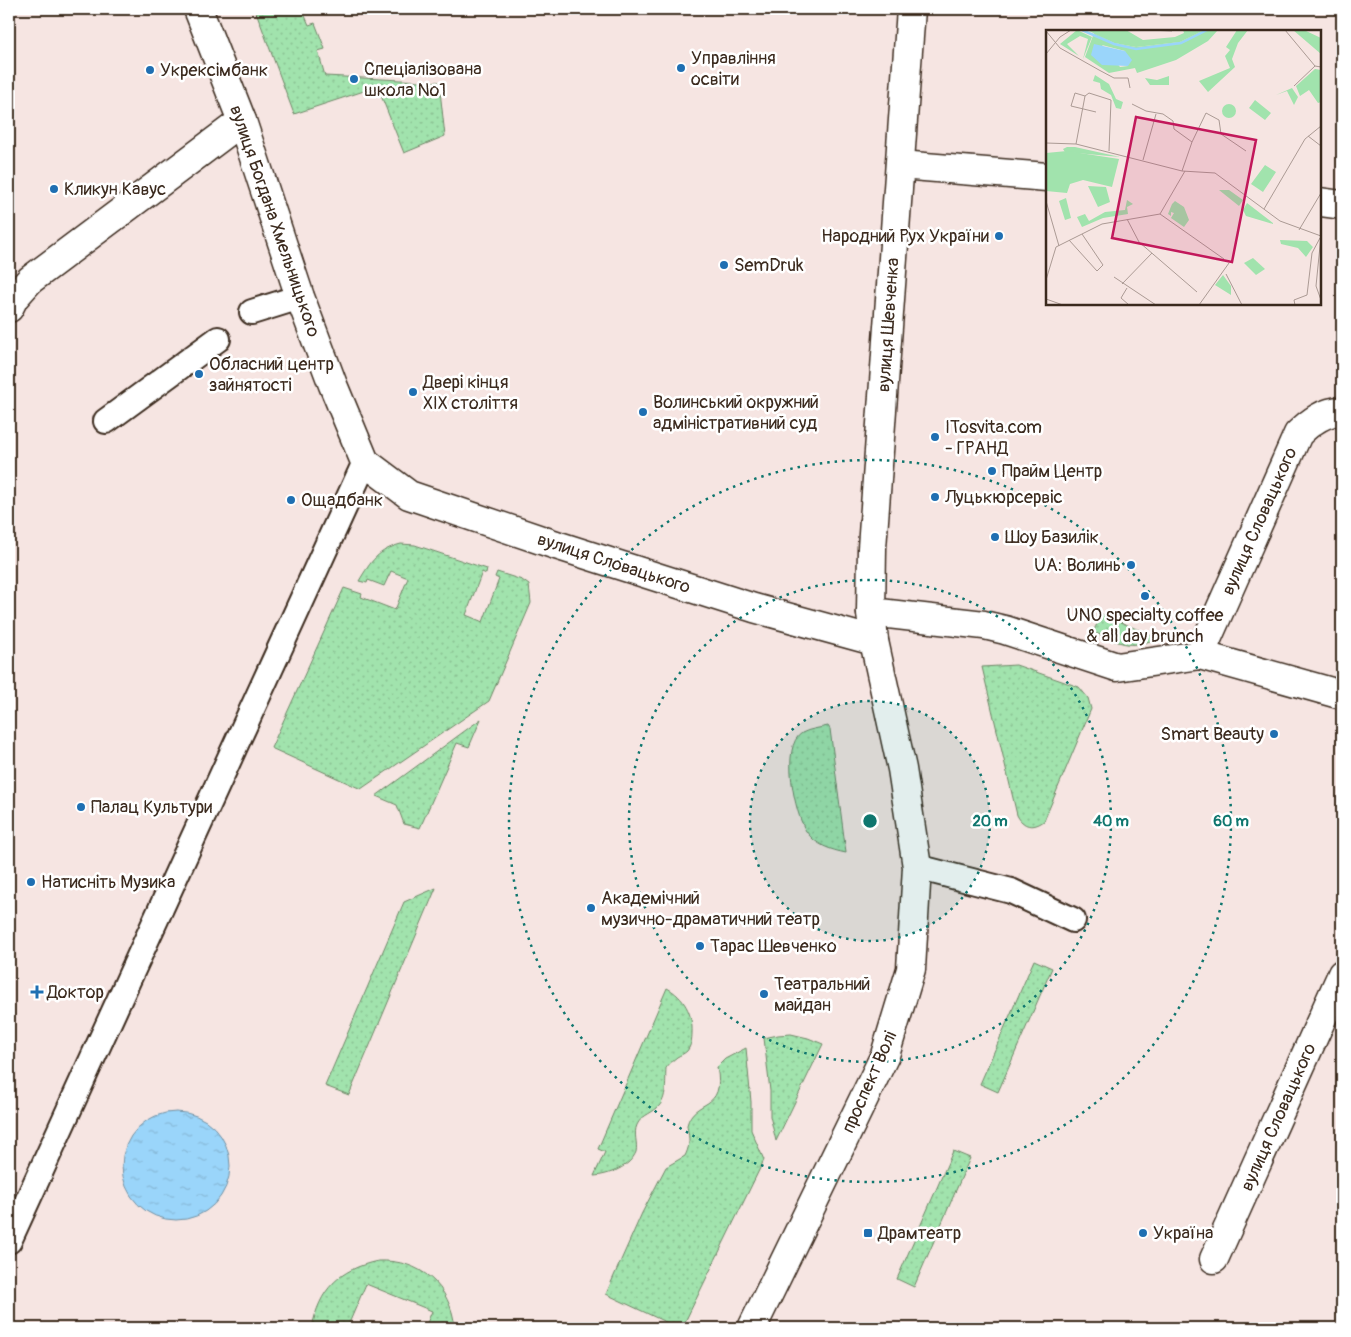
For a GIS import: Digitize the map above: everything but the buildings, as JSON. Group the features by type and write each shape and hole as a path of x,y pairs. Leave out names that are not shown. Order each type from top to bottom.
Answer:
{"main road":[{"name":"вулиця Богдана Хмельницького","path":"198,9 242,121 300,297 333,385 365,462"},
{"name":"вулиця Шевченка","path":"874,641 871,612 872,548 911,9"},
{"path":"9,308 14,298 30,280 242,121"},
{"path":"900,165 1046,177"},
{"path":"1321,202 1342,205"},
{"name":"вулиця Словацького","path":"1200,655 1298,434 1314,419 1342,411"},
{"name":"вулиця Словацького","path":"365,462 410,495 556,545 754,608 874,641"},
{"path":"871,612 984,625 1005,630 1117,667 1200,655 1342,695"},
{"name":"проспект Волі","path":"752,1328 885,1054 911,969 917,867 902,769 874,641"},
{"name":"вулиця Словацького","path":"1214,1260 1342,974"}],"lane":[{"path":"252,312 300,297"},
{"path":"106,421 218,339"},
{"path":"9,1241 365,462"},
{"path":"917,867 1011,891 1073,920"}],"green space":[{"path":"255,9 302,9 309,25 315,23 325,49 318,51 325,76 439,82 445,136 404,153 380,93 370,89 294,114"},
{"path":"401,544 415,545 487,569 486,574 482,572 466,615 483,622 499,579 495,577 497,572 522,580 529,585 531,603 489,701 361,789 271,748 344,588 362,594 361,597 395,610 408,578 391,571 384,586 368,580 367,583 359,581 376,557 393,546"},
{"path":"1102,614 1157,638 1139,644 1125,644 1093,632"},
{"path":"1016,665 1079,687 1088,698 1091,709 1044,821 1032,826 1022,822 1017,815 982,667"},
{"path":"481,719 469,747 457,743 420,828 404,824 397,805 376,796"},
{"path":"828,726 830,729 846,853 824,846 810,836 802,822 794,796 791,765 795,740 802,733"},
{"path":"436,888 349,1095 325,1086 404,902"},
{"path":"1034,960 1052,968 998,1092 980,1084"},
{"path":"667,988 683,1001 689,1013 692,1026 690,1045 687,1051 666,1068 663,1100 654,1110 643,1117 637,1125 635,1132 636,1152 633,1157 618,1169 594,1176 605,1152 598,1149"},
{"path":"791,1034 823,1044 776,1141 770,1116 770,1091 764,1038"},
{"path":"746,1048 751,1102 751,1130 764,1160 682,1328 678,1328 606,1294 642,1213 666,1167 685,1156 689,1141 687,1125 691,1116 708,1103 717,1092 719,1082 717,1067 725,1059"},
{"path":"953,1151 970,1158 914,1287 897,1279"},
{"path":"378,1261 407,1265 420,1270 431,1278 447,1300 455,1328 425,1328 432,1311 366,1284 347,1328 312,1328 320,1303 333,1283 352,1270"}],"water":[{"path":"176,1112 197,1116 214,1128 226,1145 230,1166 226,1187 214,1204 197,1216 176,1220 155,1216 138,1204 126,1187 122,1166 126,1145 138,1128 155,1116"}],"place":[{"name":"Управління освіти","path":"681,68"},
{"name":"Укрексімбанк","path":"150,70"},
{"name":"Спеціалізована школа №1","path":"354,79"},
{"name":"Кликун Кавус","path":"54,189"},
{"name":"Народний Рух України","path":"999,236"},
{"name":"SemDruk","path":"724,265"},
{"name":"Обласний центр зайнятості","path":"199,374"},
{"name":"Двері кінця ХІХ століття","path":"413,392"},
{"name":"Волинський окружний адміністративний суд","path":"643,412"},
{"name":"ITosvita.com - ГРАНД","path":"935,437"},
{"name":"Прайм Центр","path":"992,471"},
{"name":"Луцькюрсервіс","path":"935,497"},
{"name":"Ощадбанк","path":"291,500"},
{"name":"Шоу Базилік","path":"995,537"},
{"name":"UA: Волинь","path":"1131,565"},
{"name":"UNO specialty coffee & all day brunch","path":"1145,596"},
{"name":"Smart Beauty","path":"1274,734"},
{"name":"Палац Культури","path":"81,807"},
{"name":"Натисніть Музика","path":"31,882"},
{"name":"Академічний музично-драматичний театр","path":"591,908"},
{"name":"Тарас Шевченко","path":"700,946"},
{"name":"Доктор","path":"37,992"},
{"name":"Театральний майдан","path":"764,994"},
{"name":"Драмтеатр","path":"868,1233"},
{"name":"Україна","path":"1143,1233"}]}
